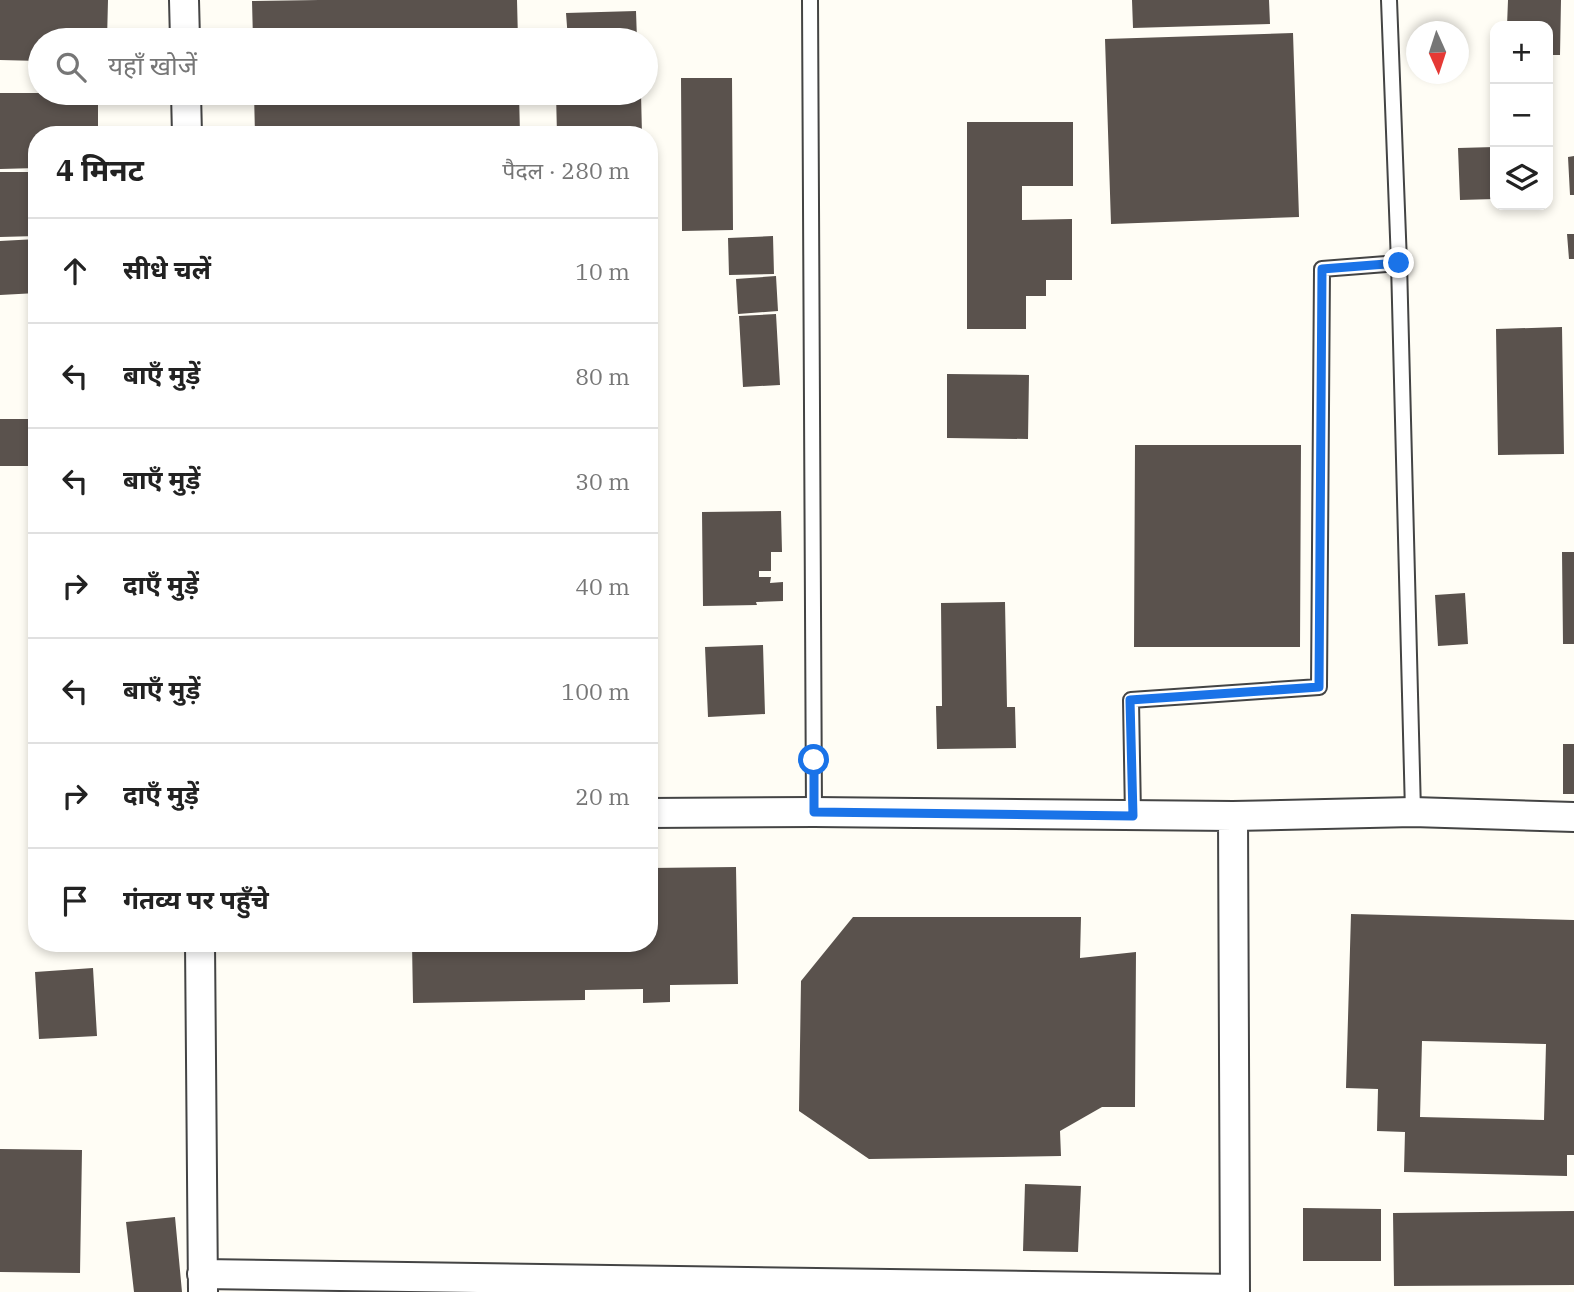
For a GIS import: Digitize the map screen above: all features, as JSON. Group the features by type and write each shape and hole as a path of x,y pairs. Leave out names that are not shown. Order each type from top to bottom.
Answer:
{"street":[{"path":"184,0 185,28"},
{"path":"186,105 187,126"},
{"path":"658,813 1233,816 1413,812 1574,817"},
{"path":"200,952 203,1283 1235,1290 1233,816"}],"lane":[{"path":"810,0 814,812"},
{"path":"1390,0 1413,812"},
{"path":"1133,816 1130,700 1319,687 1322,269 1399,263"}],"building":[{"path":"0,0 108,0 107,28 28,28 28,61 0,60"},
{"path":"517,0 518,28 253,28 252,1"},
{"path":"1132,0 1269,0 1270,24 1133,28"},
{"path":"1508,0 1561,0 1560,55 1553,55 1553,21 1507,21"},
{"path":"636,11 637,28 567,28 566,13"},
{"path":"1293,33 1299,217 1111,224 1105,39"},
{"path":"681,78 732,78 733,230 682,231"},
{"path":"0,93 28,93 28,105 98,105 98,126 28,126 28,168 0,169"},
{"path":"254,105 519,105 520,126 255,126"},
{"path":"556,105 641,105 642,126 557,126"},
{"path":"967,122 1073,122 1073,186 1022,186 1022,220 1072,219 1072,280 1046,280 1046,296 1026,296 1026,329 967,329"},
{"path":"1490,147 1490,199 1460,200 1458,148"},
{"path":"1574,156 1574,195 1570,195 1568,157"},
{"path":"0,172 28,172 28,236 0,237"},
{"path":"1567,234 1574,234 1574,259 1569,259"},
{"path":"773,236 774,274 729,275 728,238"},
{"path":"28,239 28,293 0,295 0,241"},
{"path":"776,276 778,311 738,314 736,279"},
{"path":"776,314 780,385 743,387 739,316"},
{"path":"1562,327 1564,454 1498,455 1496,329"},
{"path":"947,374 1029,375 1028,439 947,438"},
{"path":"0,419 28,419 28,466 0,466"},
{"path":"1135,445 1301,445 1300,647 1134,647"},
{"path":"781,511 782,552 771,552 771,571 759,571 759,577 771,577 770,583 783,582 783,601 756,602 757,605 703,606 702,512"},
{"path":"1562,552 1574,552 1574,644 1563,644"},
{"path":"1465,593 1468,644 1438,646 1435,595"},
{"path":"1005,602 1007,707 1015,707 1016,748 937,749 936,706 942,706 941,603"},
{"path":"763,645 765,714 708,717 705,647"},
{"path":"1563,744 1574,744 1574,794 1563,794"},
{"path":"736,867 738,984 670,985 670,1002 643,1003 643,989 585,990 585,1000 413,1003 412,952 658,952 658,868"},
{"path":"1351,914 1574,920 1574,1155 1567,1155 1567,1176 1404,1172 1405,1132 1377,1131 1378,1089 1346,1088","holes":["1422,1041 1546,1044 1544,1120 1420,1117"]},
{"path":"853,917 1081,917 1080,958 1136,952 1135,1107 1102,1107 1060,1131 1061,1156 869,1159 799,1111 801,981"},
{"path":"93,968 97,1036 39,1039 35,972"},
{"path":"0,1149 82,1150 80,1273 0,1272"},
{"path":"1025,1184 1081,1186 1078,1252 1023,1251"},
{"path":"1303,1208 1381,1209 1381,1261 1303,1261"},
{"path":"1574,1211 1574,1285 1394,1286 1393,1213"},
{"path":"175,1217 182,1292 134,1292 126,1222"}],"route":[{"path":"814,760 814,812 1133,816 1130,700 1319,687 1322,269 1399,263"}]}
